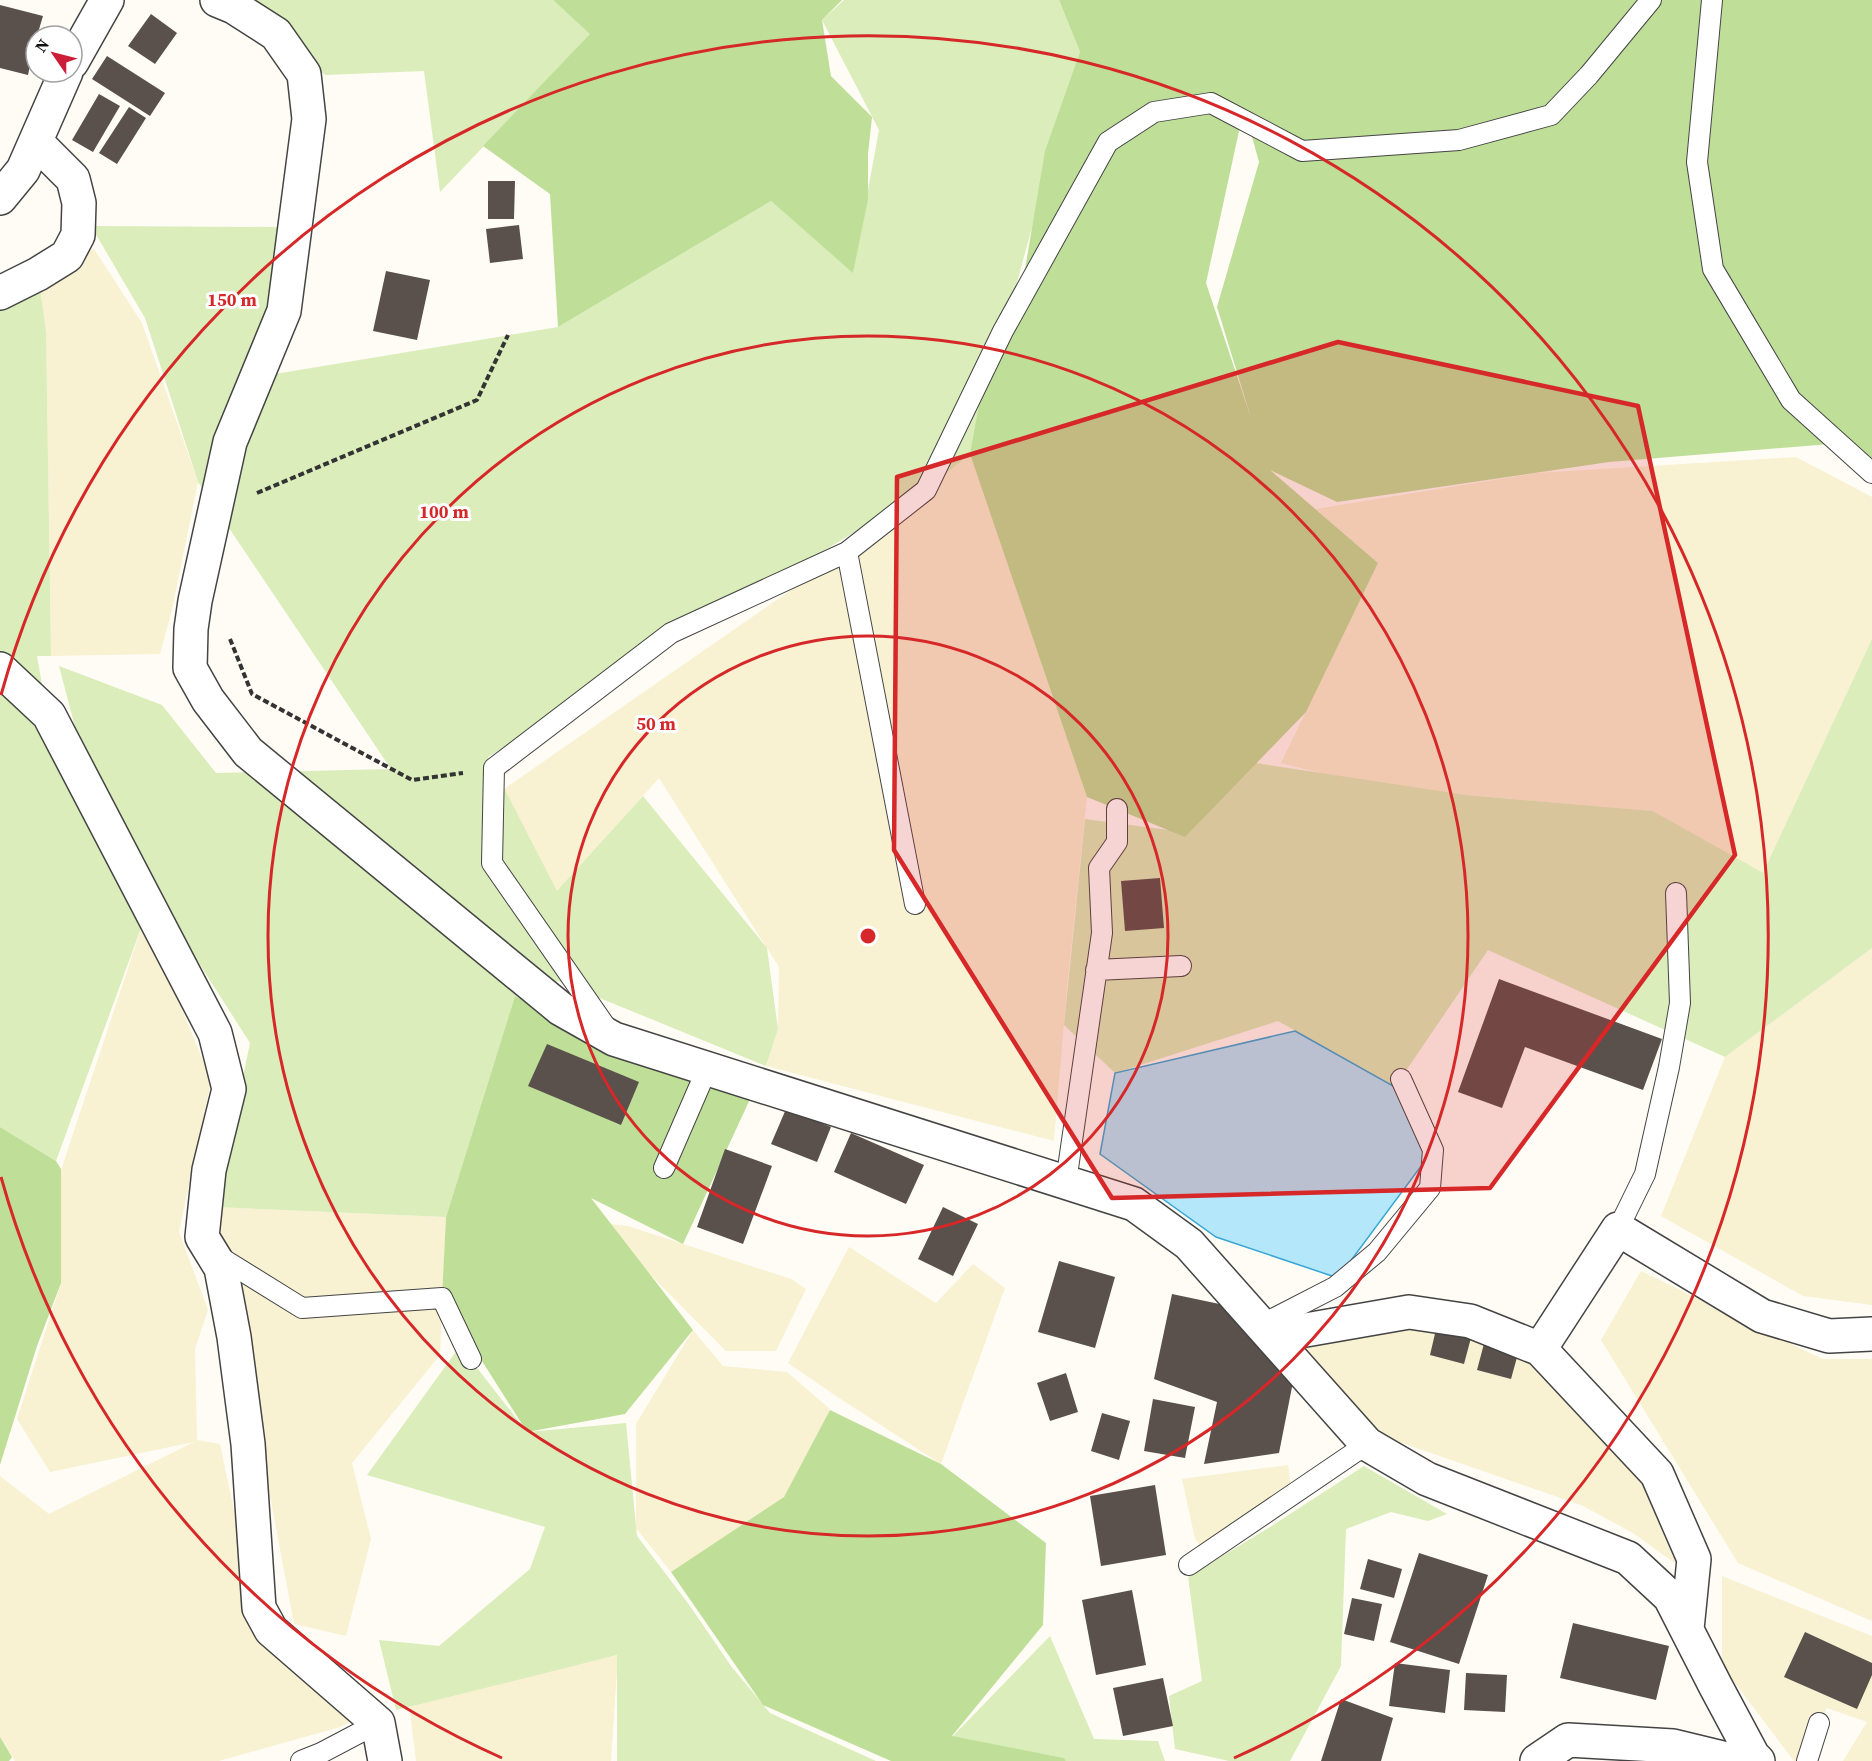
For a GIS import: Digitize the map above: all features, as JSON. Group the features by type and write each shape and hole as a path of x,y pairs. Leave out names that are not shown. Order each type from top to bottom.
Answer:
{"street":[{"path":"84,41 107,0"},
{"path":"217,0 276,34 304,74 309,119 284,311 230,442 190,629 190,668 208,700 248,752 561,1009 614,1039 1134,1204 1189,1244 1367,1444 1427,1479 1628,1558 1670,1597 1753,1756 1758,1761"},
{"path":"0,198 23,170 61,84"},
{"path":"0,292 38,274 67,256 78,235 80,203 73,179 36,142"},
{"path":"0,669 49,715 215,1033 229,1089 209,1170 202,1237 221,1268 237,1358 248,1444 259,1608 271,1630 378,1723 386,1761"},
{"path":"1540,1349 1618,1229 1762,1316 1829,1336 1872,1334"},
{"path":"1266,1331 1409,1312 1470,1321 1540,1349 1657,1474 1694,1559 1687,1629"},
{"path":"1537,1761 1568,1740 1673,1746 1735,1761"}],"lane":[{"path":"614,1039 492,863 494,768 671,633 847,552 927,490 1003,332 1108,142 1154,112 1211,103 1302,151 1459,141 1551,115 1589,75 1651,0"},
{"path":"1712,0 1697,162 1713,269 1791,400 1872,473"},
{"path":"847,552 915,904"},
{"path":"1066,1182 1102,933 1099,868 1117,842 1117,809"},
{"path":"1618,1229 1646,1174 1680,1003 1676,893"},
{"path":"1096,970 1181,966"},
{"path":"664,1168 707,1069"},
{"path":"1266,1331 1335,1287 1377,1252 1430,1188 1433,1149 1401,1078"},
{"path":"210,1251 302,1308 442,1298 471,1359"},
{"path":"1189,1565 1367,1444"},
{"path":"302,1761 378,1723"},
{"path":"1808,1761 1819,1723"}],"path":[{"path":"218,495 232,503 477,400 508,335"},
{"path":"228,635 252,694 412,780 494,768"}],"highlighted area":[{"path":"1338,342 1638,406 1735,855 1490,1188 1112,1198 894,850 897,477"}],"shaded area":[{"path":"94,249 142,323 198,482 172,610 160,654 51,656 46,331 38,274"},
{"path":"970,454 1087,797 1054,1141 766,1066 778,1029 779,967 659,778 557,892 501,791 876,531"},
{"path":"1796,457 1872,497 1872,639 1763,874 1653,811 1374,787 1281,763 1378,563 1316,509 1536,473"},
{"path":"145,917 211,1081 179,1232 208,1310 195,1349 197,1440 220,1444 256,1615 379,1707 340,1727 219,1761 15,1761 0,1737 0,1476 49,1514 194,1442 50,1472 17,1419 61,1283 59,1176"},
{"path":"1872,948 1872,1305 1803,1296 1661,1216 1725,1057"},
{"path":"216,1207 446,1217 440,1355 352,1463 371,1539 346,1636 294,1624"},
{"path":"599,1223 628,1226 791,1279 806,1289 776,1351 726,1351"},
{"path":"849,1247 936,1303 973,1264 1005,1288 941,1464 788,1363"},
{"path":"1641,1271 1822,1359 1872,1359 1872,1621 1738,1563 1601,1340"},
{"path":"1409,1312 1533,1351 1639,1475 1676,1564 1633,1533 1581,1505 1385,1437 1295,1343"},
{"path":"693,1330 723,1366 787,1372 830,1409 801,1478 746,1537 671,1572 636,1528 636,1424"},
{"path":"1288,1465 1291,1486 1201,1546 1195,1539 1182,1479"},
{"path":"1722,1576 1872,1636 1872,1761 1843,1761 1867,1722 1827,1708 1801,1761 1794,1761 1722,1666"},
{"path":"618,1655 611,1761 416,1761 409,1703"}],"green space":[{"path":"214,0 553,0 591,34 440,192 424,71 325,75 276,34"},
{"path":"553,0 842,0 822,20 831,76 872,117 868,154 868,199 853,273 771,201 558,327 550,194 483,146 590,34"},
{"path":"844,0 1059,0 1080,52 970,454 936,482 488,757 557,891 643,796 767,948 778,1029 766,1066 558,981 515,996 446,1217 216,1207 250,1043 121,841 96,807 59,666 162,705 216,773 391,769 198,482 145,318 91,226 278,227 257,377 558,327 771,201 853,272 879,130 822,20"},
{"path":"1059,0 1872,0 1872,472 1842,443 1609,462 1337,502 1270,470 1378,563 1306,712 1185,837 1087,797 970,454 988,356 1025,269 1045,151 1080,52","holes":["1244,108 1259,162 1217,307 1251,418 1206,283"]},
{"path":"38,274 46,331 51,656 37,656 56,763 145,917 56,1161 0,1127 0,291"},
{"path":"1872,639 1872,948 1725,1057 1488,950 1395,1087 1278,1021 1115,1073 1064,1025 1085,819 1169,830 1256,763 1466,795 1653,811 1763,873"},
{"path":"515,996 668,1065 751,1097 683,1244 591,1198 693,1330 625,1414 527,1432 442,1298 446,1217"},
{"path":"0,1127 56,1161 61,1169 61,1283 37,1346 0,1465"},
{"path":"460,1346 527,1432 626,1423 637,1536 690,1606 731,1666 770,1713 876,1761 617,1761 617,1655 396,1710 379,1640 439,1646 530,1569 545,1527 367,1475"},
{"path":"830,1410 941,1464 1046,1543 1043,1625 952,1736 1064,1758 1066,1761 891,1761 763,1705 671,1572 784,1497"},
{"path":"1364,1466 1447,1514 1428,1521 1391,1512 1346,1529 1341,1666 1290,1761 1229,1761 1175,1749 1169,1696 1202,1681 1188,1577"},
{"path":"1050,1636 1094,1739 1158,1741 1165,1761 1066,1761 1064,1758 952,1737"},
{"path":"0,1737 12,1757 9,1761 0,1761"}],"water":[{"path":"1295,1031 1395,1087 1433,1150 1338,1278 1216,1237 1100,1154 1115,1073"}],"building":[{"path":"0,5 43,16 41,24 24,24 24,74 0,68"},
{"path":"151,14 177,33 155,64 128,46"},
{"path":"107,56 165,93 150,116 92,79"},
{"path":"99,94 120,106 93,152 72,140"},
{"path":"129,107 146,118 117,164 99,153"},
{"path":"488,181 515,181 514,219 488,219"},
{"path":"519,225 523,259 490,263 486,229"},
{"path":"386,271 430,280 417,340 373,331"},
{"path":"1160,878 1164,928 1125,931 1121,881"},
{"path":"1499,979 1662,1039 1643,1090 1525,1047 1502,1108 1458,1092"},
{"path":"547,1044 639,1082 621,1125 528,1086"},
{"path":"786,1109 831,1127 817,1162 771,1144"},
{"path":"851,1133 924,1165 906,1204 834,1172"},
{"path":"725,1149 772,1166 743,1244 697,1227"},
{"path":"943,1207 978,1224 953,1276 918,1259"},
{"path":"1059,1261 1115,1277 1095,1348 1038,1332"},
{"path":"1172,1294 1229,1306 1294,1377 1279,1453 1204,1464 1217,1402 1154,1379"},
{"path":"1437,1325 1472,1334 1464,1364 1430,1355"},
{"path":"1485,1340 1519,1350 1511,1379 1477,1370"},
{"path":"1066,1373 1078,1412 1050,1421 1037,1383"},
{"path":"1153,1399 1195,1407 1185,1458 1144,1451"},
{"path":"1102,1413 1130,1421 1119,1460 1091,1451"},
{"path":"1155,1485 1166,1555 1101,1566 1090,1496"},
{"path":"1419,1553 1488,1575 1459,1664 1390,1642"},
{"path":"1368,1559 1402,1569 1394,1598 1360,1589"},
{"path":"1132,1590 1146,1665 1096,1675 1082,1600"},
{"path":"1352,1598 1382,1604 1374,1641 1344,1634"},
{"path":"1573,1623 1669,1646 1656,1700 1560,1678"},
{"path":"1805,1632 1872,1663 1872,1675 1857,1709 1784,1677"},
{"path":"1395,1663 1450,1670 1445,1713 1389,1706"},
{"path":"1466,1673 1507,1675 1505,1712 1464,1710"},
{"path":"1163,1678 1173,1726 1123,1736 1113,1688"},
{"path":"1341,1699 1393,1718 1381,1761 1321,1761"}]}
